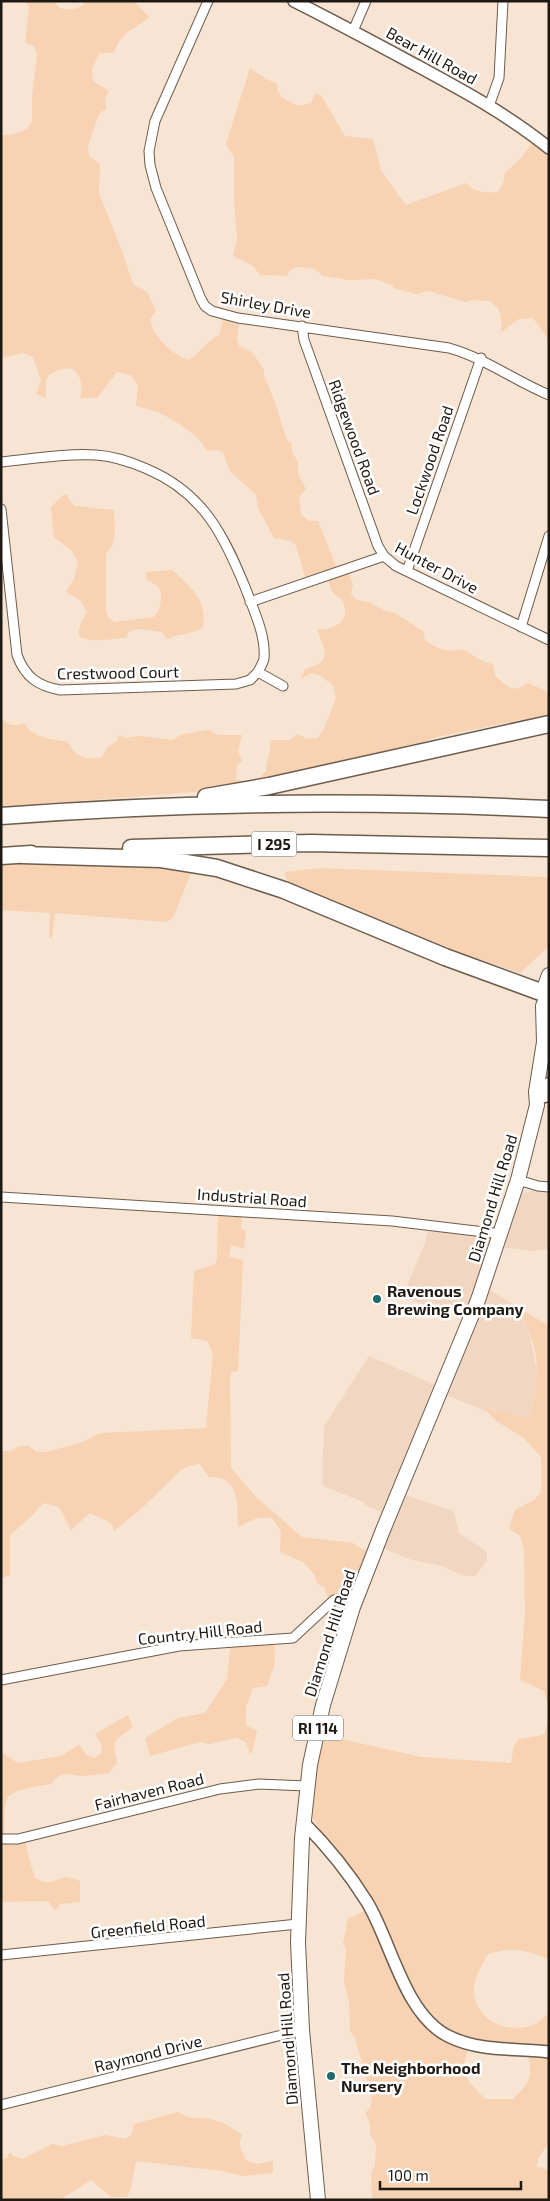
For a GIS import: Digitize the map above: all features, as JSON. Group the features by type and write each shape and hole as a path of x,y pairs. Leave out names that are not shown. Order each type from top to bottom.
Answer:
{"highway":[{"path":"114,809 269,786 549,724"},
{"path":"1,816 114,809 317,804 453,805 549,809"},
{"name":"I 295","path":"1,856 140,848 293,843 549,848"},
{"path":"22,855 161,859 217,868 284,890 445,957 520,983 547,997"}],"main road":[{"name":"Diamond Hill Road","path":"318,2200 302,2030 298,1924 306,1786 323,1705 359,1593 384,1526 472,1315 501,1234 545,1091 536,1092 544,1042 544,1006 547,997 545,983 549,975"}],"street":[{"name":"Shirley Drive","path":"208,1 155,121 149,150 150,166 156,188 195,289 205,306 222,315 449,348 481,358 528,386 549,395"},
{"name":"Bear Hill Road","path":"294,1 353,31 489,106 526,129 549,148"},
{"path":"353,31 366,1"},
{"path":"489,106 499,78 503,1"},
{"name":"Ridgewood Road","path":"302,326 308,350 378,546 384,556"},
{"name":"Lockwood Road","path":"407,571 481,358"},
{"path":"1,462 75,455 98,455 137,465 175,483 205,511 232,556 259,628 265,659 258,672 283,686"},
{"name":"Crestwood Court","path":"1,508 17,655 22,668 36,683 60,690 218,685 236,684 250,680 258,672"},
{"path":"521,626 549,536"},
{"name":"Hunter Drive","path":"250,602 384,556 396,566 549,640"},
{"path":"518,1180 549,1187"},
{"name":"Industrial Road","path":"1,1197 392,1221 501,1234"},
{"name":"Country Hill Road","path":"1,1680 179,1646 294,1638 334,1600 359,1593"},
{"name":"Fairhaven Road","path":"1,1839 18,1839 220,1789 260,1784 306,1786"},
{"path":"303,1822 339,1862 368,1903 411,1996 432,2024 450,2037 476,2046 504,2050 549,2052"},
{"name":"Greenfield Road","path":"1,1955 298,1924"},
{"name":"Raymond Drive","path":"1,2105 302,2030"}],"shaded area":[{"path":"25,1 54,1 59,8 71,9 80,7 86,1 134,1 149,17 121,39 114,52 99,54 92,69 93,81 109,91 105,99 106,109 98,116 88,146 89,156 100,164 99,193 133,284 147,292 156,311 150,319 159,338 169,349 188,360 197,354 210,340 219,335 225,313 240,315 237,339 239,346 253,353 264,370 264,376 275,402 287,441 291,442 292,452 298,462 298,474 306,489 299,497 301,514 309,521 318,521 336,566 345,564 353,584 351,594 357,600 369,602 385,611 395,613 423,631 425,640 434,646 447,650 462,649 484,662 493,664 495,676 507,686 515,689 529,683 549,693 549,714 437,737 361,766 219,790 1,807 1,718 12,725 25,723 37,735 68,742 74,751 86,758 102,757 107,748 117,741 119,735 125,738 140,736 172,740 183,734 209,730 218,735 242,735 238,751 242,760 237,766 236,779 240,781 258,780 266,771 270,740 290,740 298,734 307,739 318,738 324,729 336,698 333,685 319,675 312,673 301,679 305,669 320,663 324,659 324,650 317,629 336,626 344,618 345,612 341,599 335,595 329,584 326,573 323,572 305,577 296,545 291,541 274,538 258,508 256,495 230,471 223,453 217,450 207,451 192,433 170,418 155,411 136,406 138,386 131,375 117,372 97,398 80,398 81,385 78,374 70,369 64,369 50,374 48,377 46,382 46,398 36,394 41,381 33,357 23,353 1,358 1,135 11,135 27,129 32,121 32,97 37,54 34,46 25,43 29,7"},
{"path":"250,68 266,79 278,84 277,89 281,97 298,106 311,103 315,94 321,95 345,136 373,139 381,171 406,205 466,183 476,191 498,192 503,184 505,173 521,158 537,136 549,142 549,344 546,336 533,318 519,319 501,332 501,315 497,307 489,301 473,300 465,302 429,291 416,294 393,288 394,286 376,279 349,280 323,276 315,269 297,267 290,270 287,276 260,275 253,266 233,256 237,239 234,157 226,144"},
{"path":"63,495 67,495 75,506 114,510 115,535 112,546 106,554 106,611 108,617 115,622 154,617 161,603 161,595 159,587 146,579 146,572 172,570 191,588 201,603 204,619 202,628 167,639 162,632 139,629 128,632 127,637 123,638 93,640 82,638 79,635 79,629 87,612 80,600 66,592 74,579 78,562 71,550 54,537 51,507"},
{"path":"1,863 195,863 173,918 166,922 55,913 52,938 49,937 50,913 1,910"},
{"path":"320,868 549,877 549,946 520,973 466,955 288,882 284,872"},
{"path":"549,1188 549,1249 533,1251 499,1247 483,1286 516,1306 530,1336 538,1378 529,1418 517,1418 494,1409 486,1410 488,1412 444,1394 399,1493 454,1511 459,1533 487,1552 487,1561 475,1576 464,1576 442,1566 412,1560 377,1546 389,1515 322,1484 324,1426 369,1356 438,1386 467,1317 402,1298 425,1243 430,1224 502,1229 512,1195"},
{"path":"218,1209 242,1209 241,1228 246,1232 244,1249 231,1245 229,1257 243,1260 238,1371 231,1372 230,1381 231,1468 256,1497 302,1537 353,1543 360,1548 374,1552 357,1596 329,1601 325,1588 316,1582 315,1575 303,1562 280,1552 281,1531 272,1518 257,1518 238,1527 237,1501 232,1486 219,1478 209,1477 199,1463 182,1469 141,1509 114,1531 111,1523 90,1513 71,1530 59,1507 43,1503 31,1517 10,1535 10,1575 1,1578 1,1451 11,1451 19,1446 29,1446 37,1452 46,1452 83,1442 100,1433 206,1428 213,1353 207,1341 191,1338 194,1271 215,1264 217,1260"},
{"path":"516,1306 549,1326 549,1709 544,1691 520,1680 525,1611 524,1550 520,1536 509,1528 515,1510 534,1500 541,1492 541,1457 524,1438 496,1421 485,1409 528,1418 536,1387 536,1355 530,1334"},
{"path":"274,1637 275,1663 267,1686 253,1688 246,1707 246,1725 257,1731 252,1753 250,1754 246,1742 236,1738 209,1744 200,1742 150,1756 145,1738 178,1718 205,1713 227,1679 231,1640"},
{"path":"128,1715 133,1727 118,1738 114,1744 117,1763 109,1773 84,1776 67,1774 59,1776 51,1784 14,1793 7,1799 4,1834 7,1837 25,1835 27,1852 35,1878 47,1883 66,1877 80,1881 80,1902 60,1904 55,1911 48,1901 1,1902 1,1752 18,1763 61,1756 80,1744 85,1753 95,1758 101,1753 102,1745 95,1734"},
{"path":"549,1719 549,1960 534,1953 519,1950 504,1950 488,1954 474,1983 474,1994 478,2006 484,2015 505,2027 529,2026 540,2021 549,2012 549,2142 538,2159 537,2168 541,2167 549,2171 549,2200 372,2200 371,2173 375,2166 376,2144 370,2134 370,2123 365,2113 370,2108 372,2099 355,2038 350,2031 349,2002 344,1982 346,1949 343,1943 348,1919 369,1909 309,1812 319,1734 421,1757 511,1763 514,1745 519,1739 544,1735","holes":["471,2042 527,2050 530,2066 528,2082 513,2099 485,2099 465,2074 465,2061"]},
{"path":"178,2112 191,2118 218,2121 234,2129 242,2135 239,2144 246,2160 257,2164 273,2161 273,2173 243,2176 222,2171 136,2161 131,2188 127,2197 111,2197 91,2180 60,2200 1,2200 1,2160 7,2158 10,2152 14,2156 23,2159 52,2144 63,2146 106,2135 125,2139 132,2134 134,2124"}],"place":[{"name":"Ravenous Brewing Company","path":"377,1299"},
{"name":"The Neighborhood Nursery","path":"331,2076"}]}
